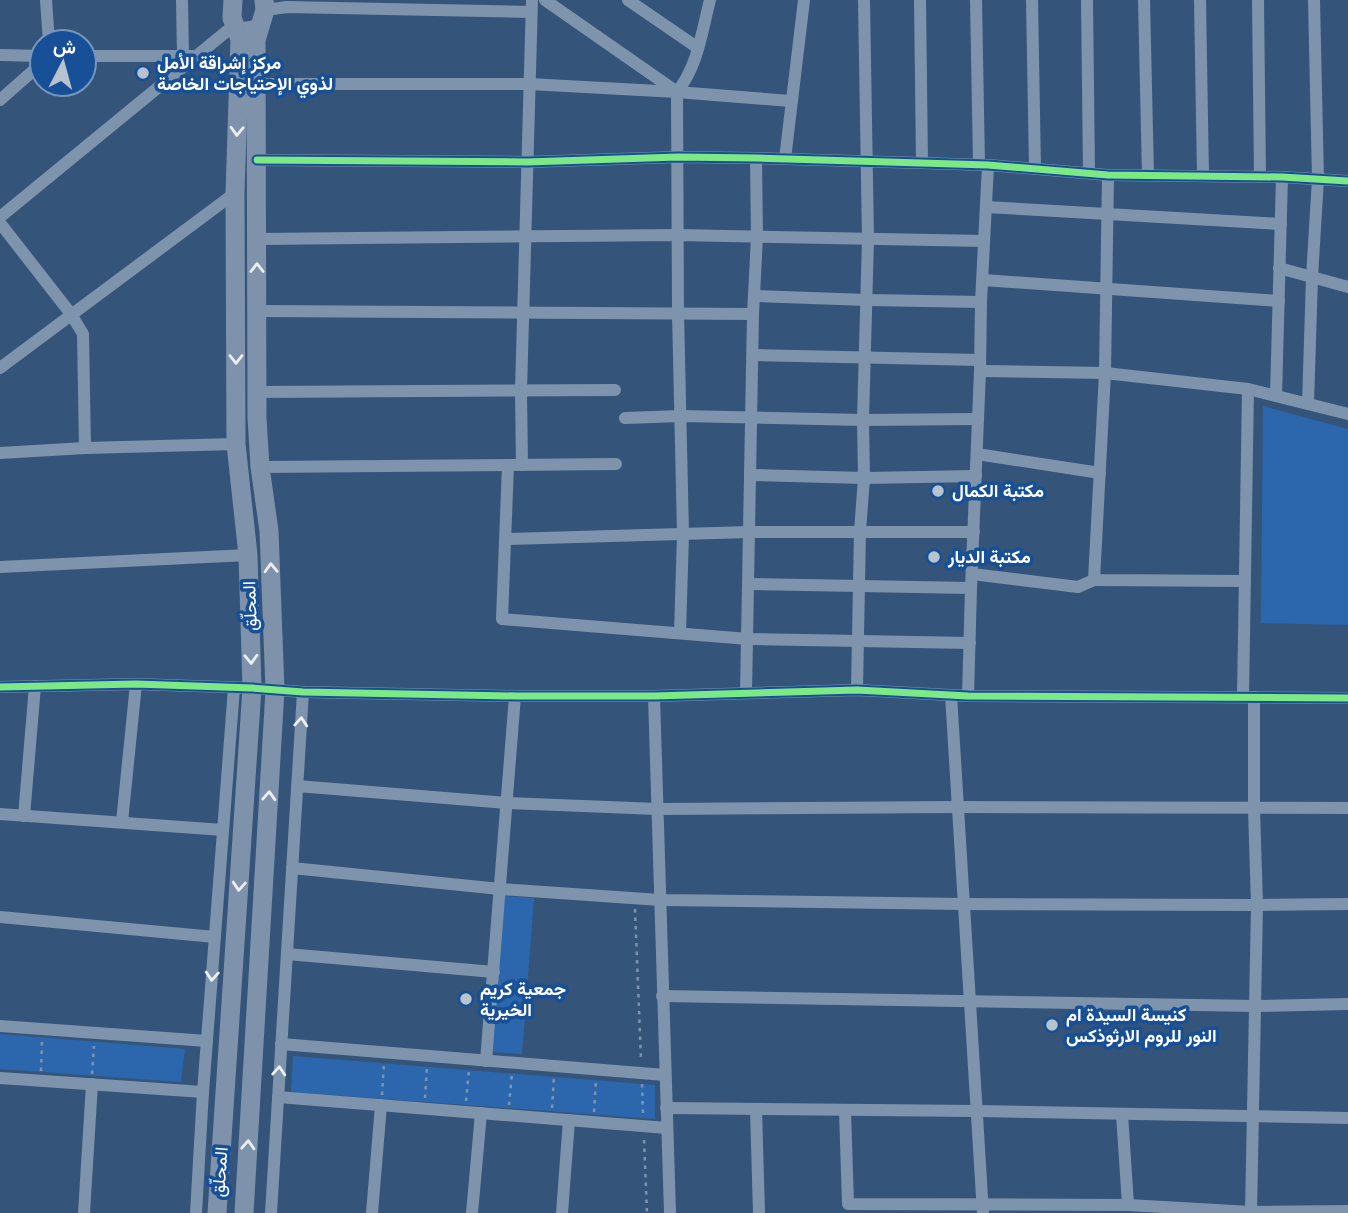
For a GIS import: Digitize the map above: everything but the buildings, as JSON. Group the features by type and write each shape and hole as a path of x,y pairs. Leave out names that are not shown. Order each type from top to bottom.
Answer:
{"highway":[{"name":"المحلّق","path":"217,1213 248,555 236,444 235,193 240,38 232,18 233,0"},
{"name":"المحلّق","path":"244,1213 275,690 269,531 260,467 257,392 256,40 263,12"}],"street":[{"path":"46,0 48,28"},
{"path":"183,0 189,56"},
{"path":"545,0 677,92"},
{"path":"628,0 698,48"},
{"path":"785,159 804,0"},
{"path":"857,690 868,239 864,0"},
{"path":"920,0 922,163"},
{"path":"968,696 986,207 975,0"},
{"path":"1032,0 1035,169"},
{"path":"1087,0 1089,173"},
{"path":"1144,0 1148,175"},
{"path":"1200,0 1203,176"},
{"path":"1258,0 1260,177"},
{"path":"1308,404 1318,179 1314,0"},
{"path":"680,633 683,534 677,92 685,82 698,48 708,1"},
{"path":"0,218 189,56 263,12 287,7 531,6 524,238 522,465"},
{"path":"0,55 28,56"},
{"path":"98,56 189,56"},
{"path":"0,100 28,75"},
{"path":"256,84 529,84 791,101"},
{"path":"257,160 527,162 678,157 756,158 984,164 1108,175 1282,177 1348,181"},
{"path":"746,693 752,355 757,237 756,158"},
{"path":"1094,580 1105,373 1108,175"},
{"path":"1276,396 1282,177"},
{"path":"0,368 235,193"},
{"path":"986,207 1281,224"},
{"path":"0,223 71,314 83,334 85,448"},
{"path":"257,239 678,235 984,241"},
{"path":"1279,268 1348,287"},
{"path":"983,280 1279,301"},
{"path":"754,296 981,302"},
{"path":"257,311 753,314"},
{"path":"752,355 866,357 1105,373 1248,389 1348,414"},
{"path":"1248,389 1245,581 1257,905 1251,1212"},
{"path":"257,392 615,390"},
{"path":"625,418 681,416 863,420 978,419"},
{"path":"0,453 236,444"},
{"path":"977,454 1100,473"},
{"path":"260,467 616,464"},
{"path":"508,465 502,619 748,639 970,643"},
{"path":"750,475 864,478 976,476"},
{"path":"505,539 750,532 974,532"},
{"path":"0,567 248,555"},
{"path":"972,574 1078,587 1094,580 1245,581"},
{"path":"749,584 971,588"},
{"path":"122,822 136,684"},
{"path":"0,687 136,684 303,692 515,696 654,696 857,690 968,696 1348,698"},
{"path":"23,816 34,686"},
{"path":"196,1213 202,1092 223,830 243,688"},
{"path":"271,1213 303,692"},
{"path":"951,695 983,1209"},
{"path":"486,1061 515,696"},
{"path":"654,696 670,1213"},
{"path":"297,786 507,803 657,808 1348,808"},
{"path":"0,814 223,830"},
{"path":"292,868 500,889 660,900 964,904 1348,904"},
{"path":"0,917 215,937"},
{"path":"287,954 494,972"},
{"path":"662,996 1255,1006 1348,1004"},
{"path":"0,1026 206,1041"},
{"path":"281,1044 664,1075"},
{"path":"0,1078 202,1092"},
{"path":"83,1213 92,1084"},
{"path":"278,1097 667,1128"},
{"path":"372,1213 381,1105"},
{"path":"666,1108 1348,1118"},
{"path":"756,1109 759,1213"},
{"path":"845,1110 848,1208 983,1209 1128,1205 1251,1212 1348,1211"},
{"path":"472,1213 481,1113"},
{"path":"1122,1114 1128,1205"},
{"path":"562,1213 569,1120"}],"path":[{"path":"635,898 647,1213"},
{"path":"41,1081 42,1029"},
{"path":"92,1084 95,1033"},
{"path":"381,1105 385,1053"},
{"path":"424,1108 428,1056"},
{"path":"466,1112 469,1060"},
{"path":"509,1115 513,1063"},
{"path":"551,1119 554,1067"},
{"path":"594,1122 597,1070"}],"shaded area":[{"path":"1263,406 1348,429 1348,625 1261,623"},
{"path":"503,896 534,898 522,1054 492,1052"},
{"path":"0,1034 185,1049 181,1082 0,1069"},
{"path":"293,1056 655,1085 655,1119 291,1092"}],"cycle path":[{"path":"257,160 527,162 678,157 756,158 988,165 1108,175 1282,177 1348,181"},
{"path":"0,687 136,684 303,692 515,696 654,696 857,690 968,696 1348,698"}],"place":[{"name":"مركز إشراقة الأمل لذوي الإحتياجات الخاصة","path":"143,73"},
{"name":"مكتبة الكمال","path":"938,491"},
{"name":"مكتبة الديار","path":"934,557"},
{"name":"جمعية كريم الخيرية","path":"466,999"},
{"name":"كنيسة السيدة ام النور للروم الارثوذكس","path":"1052,1025"}]}
